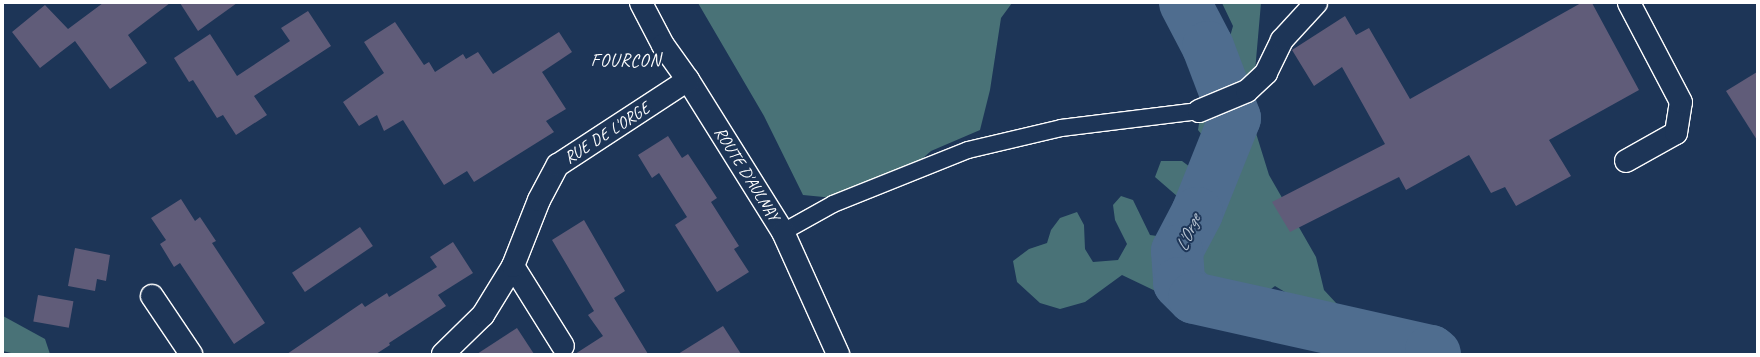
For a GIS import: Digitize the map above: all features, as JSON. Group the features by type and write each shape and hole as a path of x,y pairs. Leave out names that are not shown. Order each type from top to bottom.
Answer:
{"street":[{"name":"ROUTE D'AULNAY","path":"641,3 663,46 688,80 784,232 838,354"},
{"path":"1199,111 1247,91 1266,73 1282,40 1316,3"},
{"path":"1626,161 1676,133 1681,102 1629,3"},
{"name":"RUE DE L'ORGE","path":"443,354 483,315 513,266 539,200 558,166 688,80"},
{"path":"513,266 563,346"},
{"path":"152,296 191,354"}],"lane":[{"path":"784,232 833,204 968,150 1062,128 1199,111"}],"green space":[{"path":"698,3 1012,3 1001,18 990,90 980,130 931,151 907,172 834,198 803,195 764,116"},
{"path":"1222,3 1261,3 1251,117 1269,175 1316,257 1324,290 1337,304 1332,320 1319,322 1303,303 1275,286 1260,297 1208,286 1168,297 1122,275 1085,302 1060,309 1040,303 1017,282 1013,261 1029,249 1047,243 1051,230 1060,218 1077,212 1084,225 1085,249 1093,262 1118,260 1127,244 1115,220 1113,205 1121,196 1133,200 1150,235 1164,237 1176,226 1185,203 1155,177 1161,161 1182,161 1198,173 1209,190 1219,194 1230,185 1227,166 1198,130 1200,117 1215,102 1218,79 1233,26"},
{"path":"3,316 45,339 50,354 15,354 3,351"}],"building":[{"path":"103,3 170,3 128,35 147,63 110,89 75,41 40,68 12,32 45,5 68,29"},
{"path":"180,3 237,3 198,31"},
{"path":"1581,3 1592,3 1639,90 1549,140 1571,176 1516,206 1505,187 1491,193 1469,155 1406,190 1399,177 1290,232 1272,202 1385,144 1342,67 1314,86 1292,50 1345,16 1356,35 1369,28 1410,99"},
{"path":"308,11 331,46 254,96 267,115 236,135 223,115 217,118 193,80 189,82 174,58 210,34 237,76 290,41 281,28"},
{"path":"395,22 424,65 429,62 435,72 463,54 466,59 478,52 493,74 559,32 572,52 542,72 566,109 546,121 554,132 474,182 467,171 444,185 403,120 384,131 377,115 359,126 343,102 384,73 364,42"},
{"path":"1757,72 1757,140 1726,91"},
{"path":"668,136 682,158 688,154 717,198 711,202 739,246 734,249 749,272 717,292 675,225 687,217 659,173 652,178 638,155"},
{"path":"181,199 195,221 200,217 216,241 212,243 265,323 234,344 180,263 174,267 160,244 166,240 151,218"},
{"path":"584,220 625,291 614,298 648,354 575,354 603,336 588,315 594,311 552,240"},
{"path":"360,227 373,246 305,292 292,273"},
{"path":"453,242 473,273 438,295 446,306 389,343 390,345 376,354 287,354 362,303 365,307 387,293 389,297 437,267 430,257"},
{"path":"75,248 110,255 106,281 97,279 95,291 68,286"},
{"path":"38,295 73,301 69,328 33,322"},
{"path":"723,326 741,354 678,354"},
{"path":"517,328 534,354 477,354"}],"waterway":[{"name":"L'Orge","path":"1185,3 1208,47 1235,118 1197,213 1177,251 1179,283 1194,298 1431,351 1435,354"}],"district":[{"name":"FOURCON","path":"626,60"}]}
